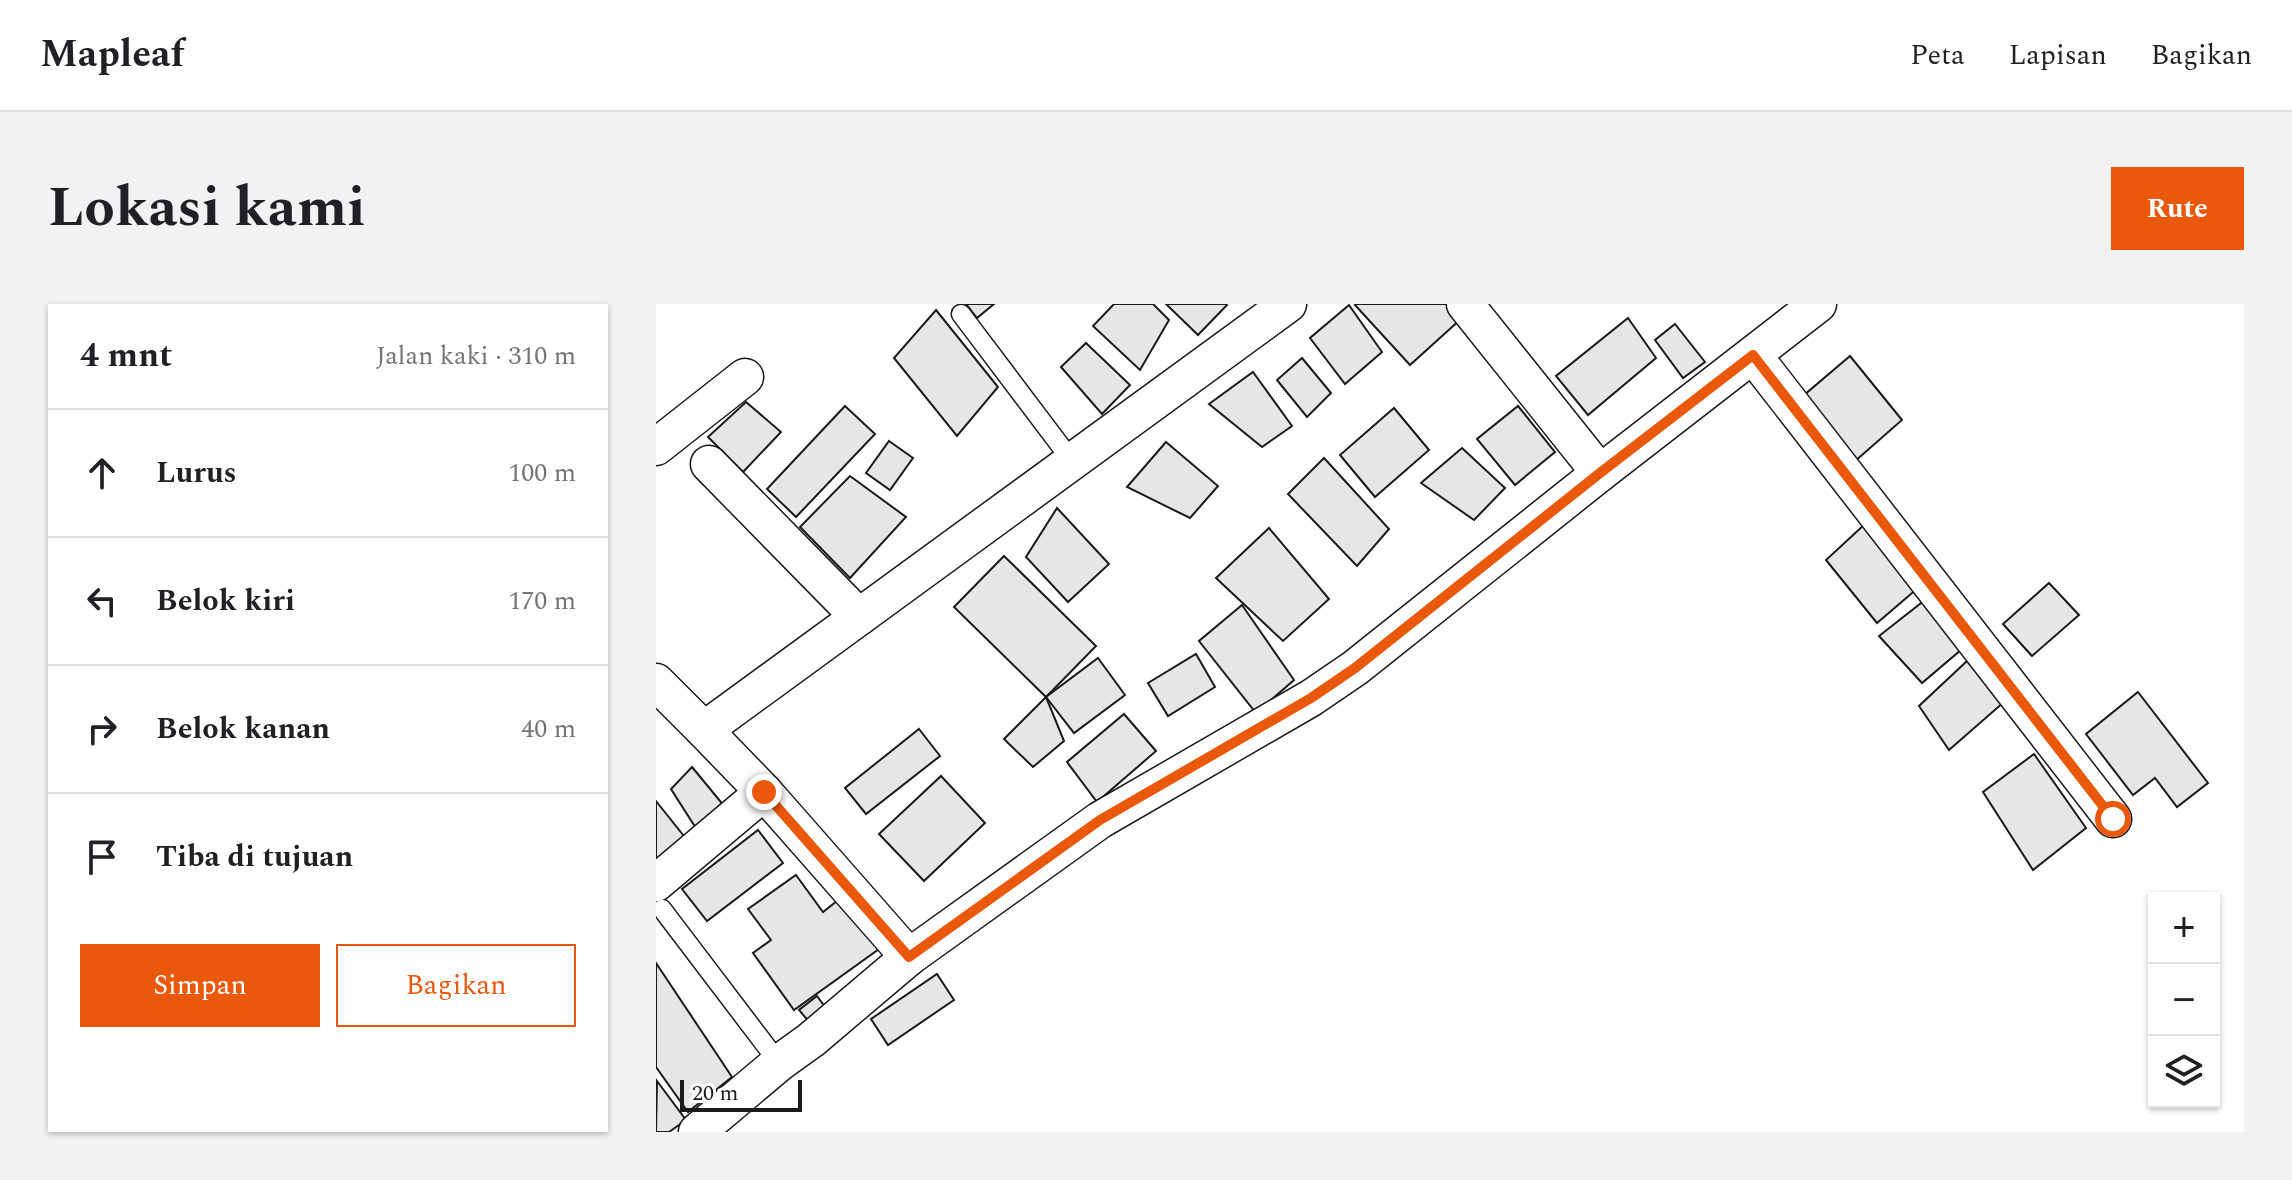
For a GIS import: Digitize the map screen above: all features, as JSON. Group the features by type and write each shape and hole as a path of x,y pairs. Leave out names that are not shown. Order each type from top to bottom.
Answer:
{"street":[{"path":"704,730 1288,304"},
{"path":"1465,304 1600,473"},
{"path":"697,1132 909,957 1100,820 1311,698 1355,668 1818,304"},
{"path":"1753,355 2113,819"},
{"path":"656,447 745,377"},
{"path":"709,464 859,617"},
{"path":"656,682 764,792 909,957"},
{"path":"659,896 764,792"}],"lane":[{"path":"961,314 1072,461"},
{"path":"659,896 779,1063"}],"building":[{"path":"966,304 994,304 977,318"},
{"path":"1114,304 1153,304 1169,320 1140,370 1093,326"},
{"path":"1166,304 1226,304 1227,305 1198,335"},
{"path":"1357,304 1449,304 1462,318 1410,365"},
{"path":"1349,305 1382,352 1345,384 1310,338"},
{"path":"936,310 998,387 957,436 894,358"},
{"path":"1628,318 1656,358 1588,415 1556,376"},
{"path":"1675,324 1705,362 1683,378 1655,340"},
{"path":"1086,343 1130,385 1102,414 1061,367"},
{"path":"1850,356 1902,420 1854,462 1803,396"},
{"path":"1302,358 1331,393 1307,417 1277,380"},
{"path":"1253,372 1292,426 1262,447 1209,404"},
{"path":"746,402 781,432 743,472 708,437"},
{"path":"845,406 875,434 796,517 767,489"},
{"path":"1518,406 1555,452 1515,485 1477,439"},
{"path":"1394,408 1429,450 1375,497 1340,455"},
{"path":"889,441 913,458 890,490 866,473"},
{"path":"1166,442 1218,486 1190,518 1127,487"},
{"path":"1462,448 1505,488 1474,520 1421,483"},
{"path":"1324,458 1389,529 1357,566 1288,494"},
{"path":"850,476 906,517 850,578 800,527"},
{"path":"1057,508 1109,564 1068,602 1026,557"},
{"path":"1865,524 1918,588 1877,623 1826,560"},
{"path":"1269,528 1329,599 1283,641 1216,578"},
{"path":"1004,556 1096,646 1046,697 954,607"},
{"path":"2049,583 2079,615 2032,656 2003,624"},
{"path":"1925,600 1962,649 1922,683 1879,636"},
{"path":"1242,605 1294,680 1256,713 1199,641"},
{"path":"1196,654 1215,687 1168,716 1148,683"},
{"path":"1098,658 1125,695 1074,733 1046,697"},
{"path":"1967,661 2004,702 1949,750 1919,706"},
{"path":"2138,692 2208,783 2177,807 2155,778 2133,795 2086,734"},
{"path":"1046,697 1064,741 1033,767 1004,739"},
{"path":"1124,714 1156,751 1097,802 1067,762"},
{"path":"919,729 940,756 866,814 845,788"},
{"path":"2034,754 2086,828 2033,870 1983,792"},
{"path":"692,767 725,807 699,833 671,789"},
{"path":"941,776 985,823 924,881 879,834"},
{"path":"656,801 691,845 656,873"},
{"path":"758,830 783,863 707,921 682,889"},
{"path":"796,875 823,912 842,897 879,949 794,1010 753,953 771,940 748,909"},
{"path":"656,963 732,1077 688,1112 656,1067"},
{"path":"937,974 954,1000 888,1045 871,1019"},
{"path":"817,996 828,1011 811,1024 799,1010"},
{"path":"657,1081 686,1120 669,1132 656,1132"}],"route":[{"path":"764,792 909,957 1100,820 1311,698 1355,668 1753,355 2113,819"}]}
